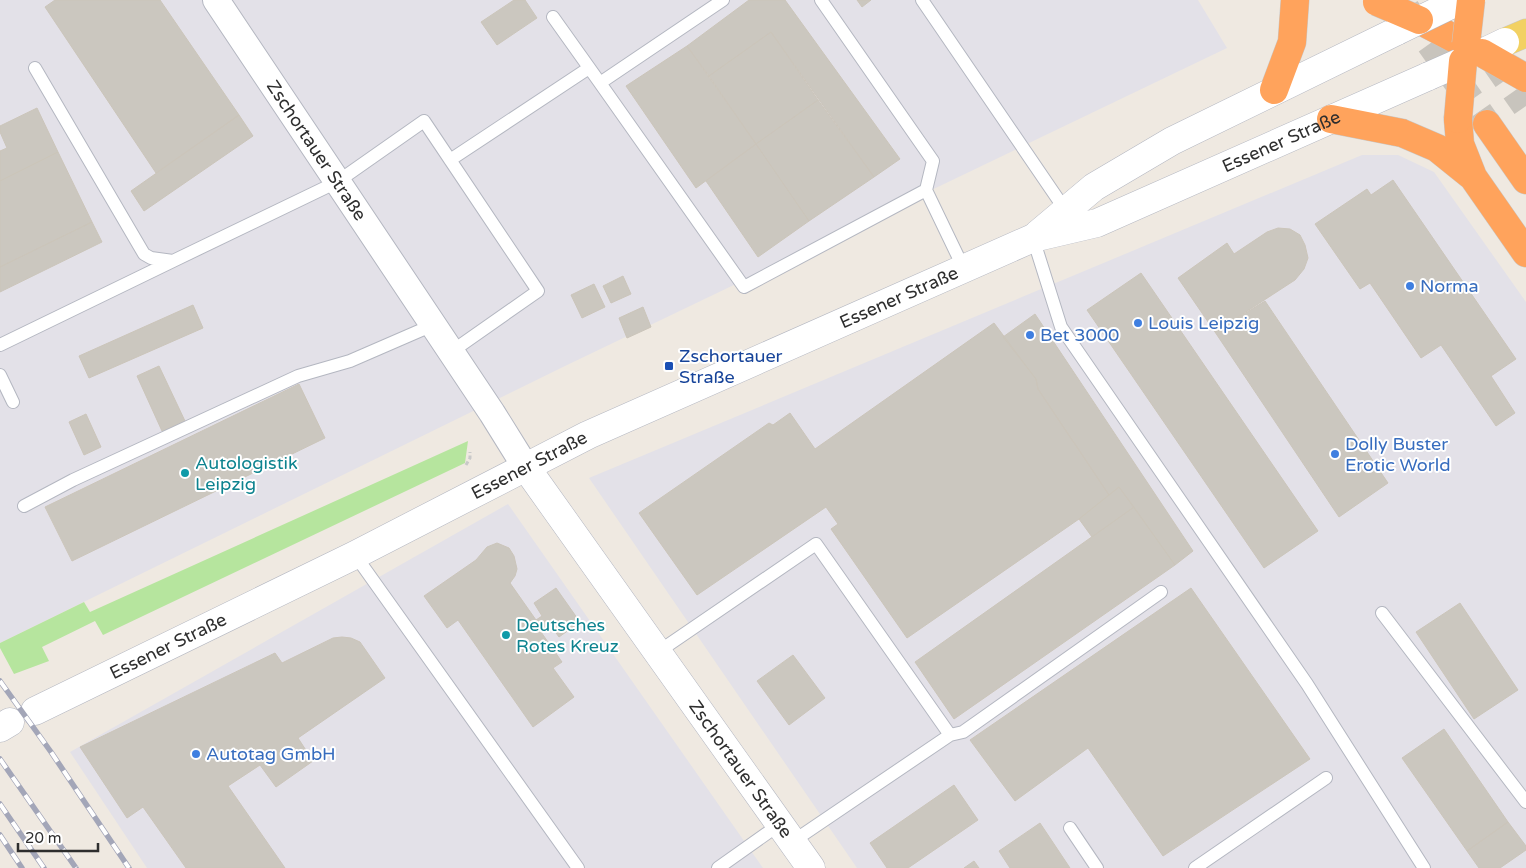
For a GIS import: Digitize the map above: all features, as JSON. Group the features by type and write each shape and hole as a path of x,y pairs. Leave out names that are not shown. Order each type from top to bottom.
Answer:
{"highway":[{"path":"1274,90 1292,42 1295,0"},
{"path":"1471,0 1488,47 1458,119 1460,144 1473,177 1526,253"},
{"path":"1375,1 1408,26 1488,47 1526,78"},
{"path":"1331,119 1402,133 1437,148 1473,177"},
{"path":"1487,124 1526,180"}],"main road":[{"name":"Essener Straße","path":"1033,238 1094,187 1172,141 1461,0"},
{"name":"Essener Straße","path":"35,711 355,555 596,431 1033,238 1097,223 1429,76 1488,47"},
{"name":"Zschortauer Straße","path":"525,466 811,868"}],"street":[{"name":"Zschortauer Straße","path":"216,0 525,466"}],"lane":[{"path":"600,83 722,0"},
{"path":"821,0 933,161 926,190 964,269"},
{"path":"922,0 1066,211"},
{"path":"553,17 744,287 926,190"},
{"path":"35,68 144,254 151,258 173,261"},
{"path":"450,160 589,68"},
{"path":"0,345 337,182 424,121 538,291 451,352"},
{"path":"1033,238 1061,327 1307,684 1424,868"},
{"path":"24,506 73,480 298,376 350,361 433,325"},
{"path":"0,375 13,402"},
{"path":"658,652 816,544 950,735"},
{"path":"355,555 578,868"},
{"path":"718,868 786,833 950,735 963,732 1161,592"},
{"path":"1382,613 1526,802"},
{"path":"1195,868 1326,778"},
{"path":"1070,828 1097,868"}],"path":[{"path":"462,469 467,464 470,452"}],"shaded area":[{"path":"0,0 1198,0 1227,48 565,366 0,643"},
{"path":"1362,155 1398,155 1434,172 1526,302 1526,868 857,868 589,478"},
{"path":"508,504 763,868 147,868 70,752"}],"green space":[{"path":"468,441 465,463 103,635 95,621 42,647 49,661 14,674 0,648 0,643 84,602 90,612"}],"building":[{"path":"55,0 160,0 239,115 156,173 45,7"},
{"path":"514,0 525,0 537,18 497,45 481,22"},
{"path":"749,0 785,0 900,159 874,177 771,32 709,76 687,46"},
{"path":"857,0 871,0 862,7"},
{"path":"771,32 818,100 756,144 709,76"},
{"path":"687,46 756,144 696,188 626,86"},
{"path":"818,100 874,177 809,221 756,144"},
{"path":"37,108 58,152 0,181 0,151 7,148 0,132 0,126"},
{"path":"239,115 253,136 144,211 131,191"},
{"path":"756,144 809,221 758,257 706,181"},
{"path":"58,152 92,222 0,267 0,181"},
{"path":"1393,180 1516,359 1491,376 1515,413 1496,426 1441,345 1421,358 1370,283 1360,289 1315,224 1367,189 1371,195"},
{"path":"92,222 102,242 0,292 0,267"},
{"path":"1278,228 1290,229 1300,235 1308,258 1304,269 1295,280 1215,332 1178,278 1227,243 1234,254 1267,232"},
{"path":"1141,273 1318,531 1264,568 1087,310"},
{"path":"623,276 631,294 611,303 603,286"},
{"path":"594,284 605,307 582,318 571,295"},
{"path":"1265,301 1388,483 1339,517 1215,332"},
{"path":"193,305 203,328 89,378 79,356"},
{"path":"643,307 651,327 627,338 619,318"},
{"path":"1035,314 1193,551 1175,565 1119,487 1109,495 1038,389 1036,379 1003,337"},
{"path":"994,323 1036,379 1038,389 1109,495 1079,519 907,638 831,529 838,524 826,507 697,595 639,513 769,423 773,425 790,413 815,449"},
{"path":"159,366 185,421 162,431 137,376"},
{"name":"Autologistik Leipzig","path":"299,384 325,438 72,561 45,507"},
{"path":"86,414 101,447 84,455 69,422"},
{"path":"1119,487 1134,507 1092,537 1079,519"},
{"path":"1134,507 1175,565 954,719 915,662"},
{"name":"Deutsches Rotes Kreuz","path":"497,543 509,548 514,556 517,569 510,583 536,620 542,616 534,603 556,588 580,622 559,637 551,626 541,632 562,662 553,668 574,697 533,727 458,620 447,628 424,596 476,560 487,547"},
{"path":"1191,588 1310,759 1163,856 1088,748 1015,801 970,740"},
{"path":"1460,603 1518,690 1474,719 1416,632"},
{"name":"Autotag GmbH","path":"342,637 360,642 385,678 298,738 313,761 276,787 260,765 228,786 285,868 186,868 143,807 127,818 80,747 275,653 282,663 333,638"},
{"path":"793,655 825,698 789,725 757,681"},
{"path":"1444,729 1508,822 1467,851 1402,758"},
{"path":"954,785 978,820 908,868 887,868 870,843"},
{"path":"1508,822 1526,846 1526,850 1500,868 1479,868 1467,851"},
{"path":"1040,823 1070,868 1010,868 999,851"},
{"path":"974,861 979,868 964,868"}],"tunnel":[{"path":"1406,9 1487,124"},
{"path":"1491,56 1526,106"}],"railway":[{"path":"0,681 51,752 129,868"},
{"path":"0,759 76,868"},
{"path":"0,804 44,868"},
{"path":"0,835 22,868"}],"place":[{"name":"Norma","path":"1410,286"},
{"name":"Louis Leipzig","path":"1138,323"},
{"name":"Bet 3000","path":"1030,335"},
{"name":"Zschortauer Straße","path":"669,366"},
{"name":"Dolly Buster Erotic World","path":"1335,454"},
{"name":"Autologistik Leipzig","path":"185,473"},
{"name":"Deutsches Rotes Kreuz","path":"506,635"},
{"name":"Autotag GmbH","path":"196,754"}]}
